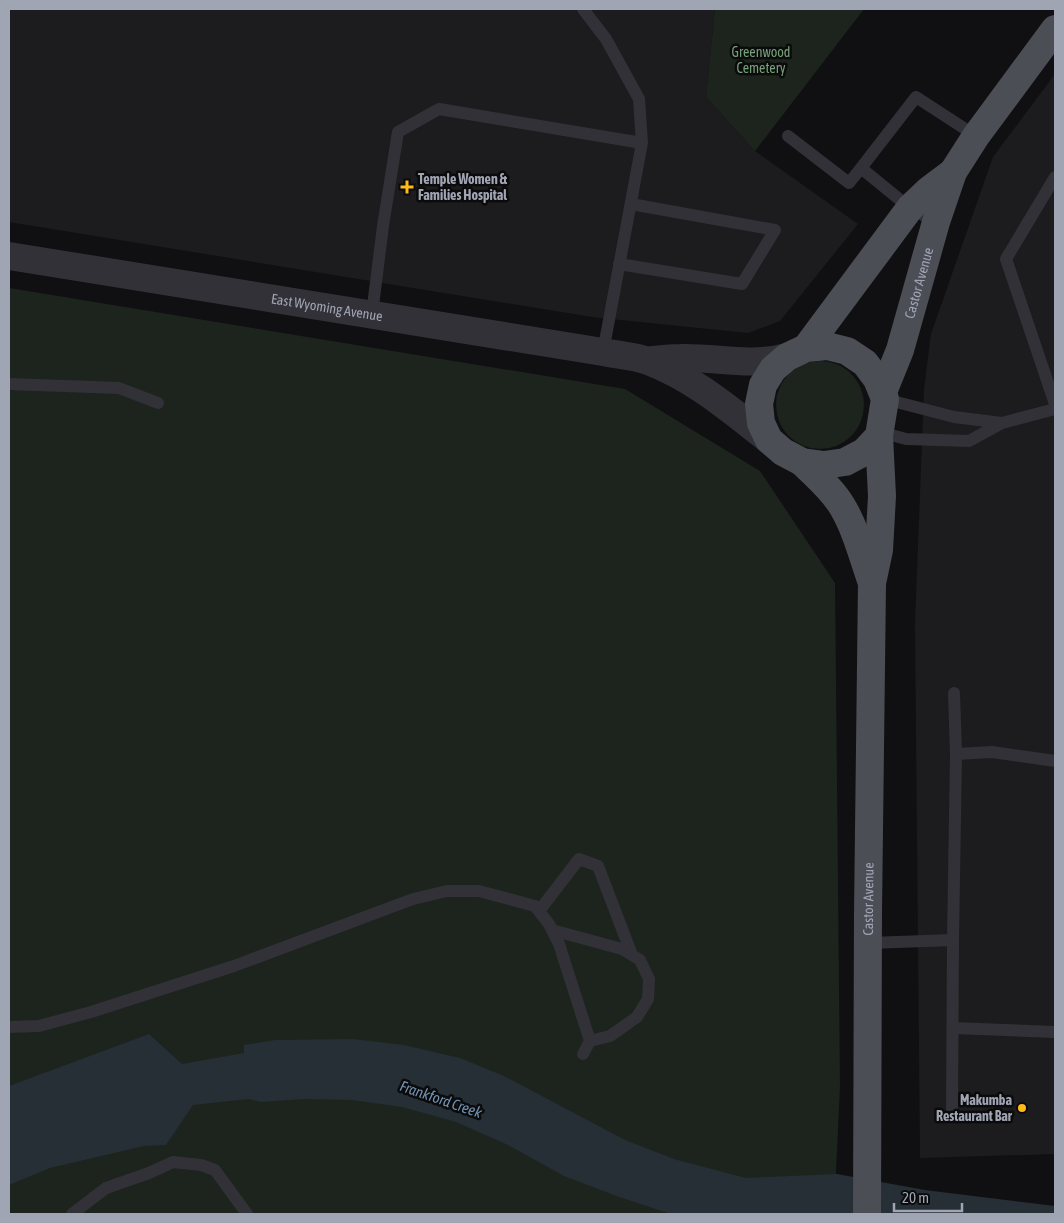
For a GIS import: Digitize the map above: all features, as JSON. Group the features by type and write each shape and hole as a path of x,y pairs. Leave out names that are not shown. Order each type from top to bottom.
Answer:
{"main road":[{"name":"Castor Avenue","path":"884,396 900,350 936,222 953,172 976,136 1055,30"},
{"name":"Castor Avenue","path":"797,352 910,208 929,190 953,172"},
{"path":"827,346 847,351 865,363 877,380 884,396 880,434 864,452 845,462 824,465 802,462 783,452 769,440 761,423 759,404 763,386 772,369 797,352 827,346"},
{"name":"Castor Avenue","path":"867,1214 872,583 879,550 882,496 880,434"},
{"name":"Castor Avenue","path":"802,462 827,487 842,506 852,527 872,583"}],"street":[{"name":"East Wyoming Avenue","path":"9,256 603,352 646,361 679,375 704,389 769,440"},
{"name":"East Wyoming Avenue","path":"646,361 681,358 767,362 797,352"}],"lane":[{"path":"584,9 606,39 639,99 642,143 603,352"},
{"path":"788,136 849,183 916,97 976,136"},
{"path":"372,314 383,226 398,132 439,109 642,143"},
{"path":"861,168 910,208 936,222"},
{"path":"1055,177 1006,259 1055,404"},
{"path":"619,264 742,284 775,230 631,204"},
{"path":"9,384 119,388 158,403"},
{"path":"884,396 954,417 1002,423"},
{"path":"880,434 906,440 969,441 1002,423 1055,408"},
{"path":"952,1114 956,754 954,693"},
{"path":"956,754 992,752 1055,761"},
{"path":"539,911 579,859 598,866 632,955"},
{"path":"9,1027 39,1026 91,1012 234,966 413,899 447,890 479,890 534,906 552,930 559,944 590,1041 583,1054"},
{"path":"552,930 622,949 640,960 649,978 648,999 637,1017 610,1036 590,1041"},
{"path":"869,943 953,940"},
{"path":"953,1028 1055,1032"},
{"path":"72,1214 106,1188 149,1173 173,1162 201,1165 215,1170 247,1214"}],"shaded area":[{"name":"Temple Women & Families Hospital","path":"9,9 715,9 706,97 755,151 858,224 780,321 748,333 592,317 9,222"},
{"path":"1055,74 1055,1154 920,1158 915,623 924,390 931,334 993,157"}],"green space":[{"name":"Greenwood Cemetery","path":"715,9 864,9 755,151 706,97"},
{"path":"9,288 625,389 760,471 835,583 840,1086 834,1214 9,1214"},
{"path":"820,361 837,365 851,374 860,388 864,405 860,422 851,436 837,445 820,449 803,445 789,436 780,422 776,405 780,388 789,374 803,365"}],"water":[{"name":"Frankford Creek","path":"149,1034 182,1064 244,1053 244,1045 275,1040 353,1039 404,1045 460,1058 504,1076 625,1140 674,1159 746,1178 837,1174 925,1190 1055,1206 1055,1214 671,1214 564,1176 508,1145 456,1122 402,1107 352,1100 305,1099 261,1102 249,1099 193,1105 166,1145 144,1146 50,1168 9,1185 9,1086"}],"place":[{"name":"Temple Women & Families Hospital","path":"407,187"},
{"name":"Makumba Restaurant Bar","path":"1022,1108"}]}
